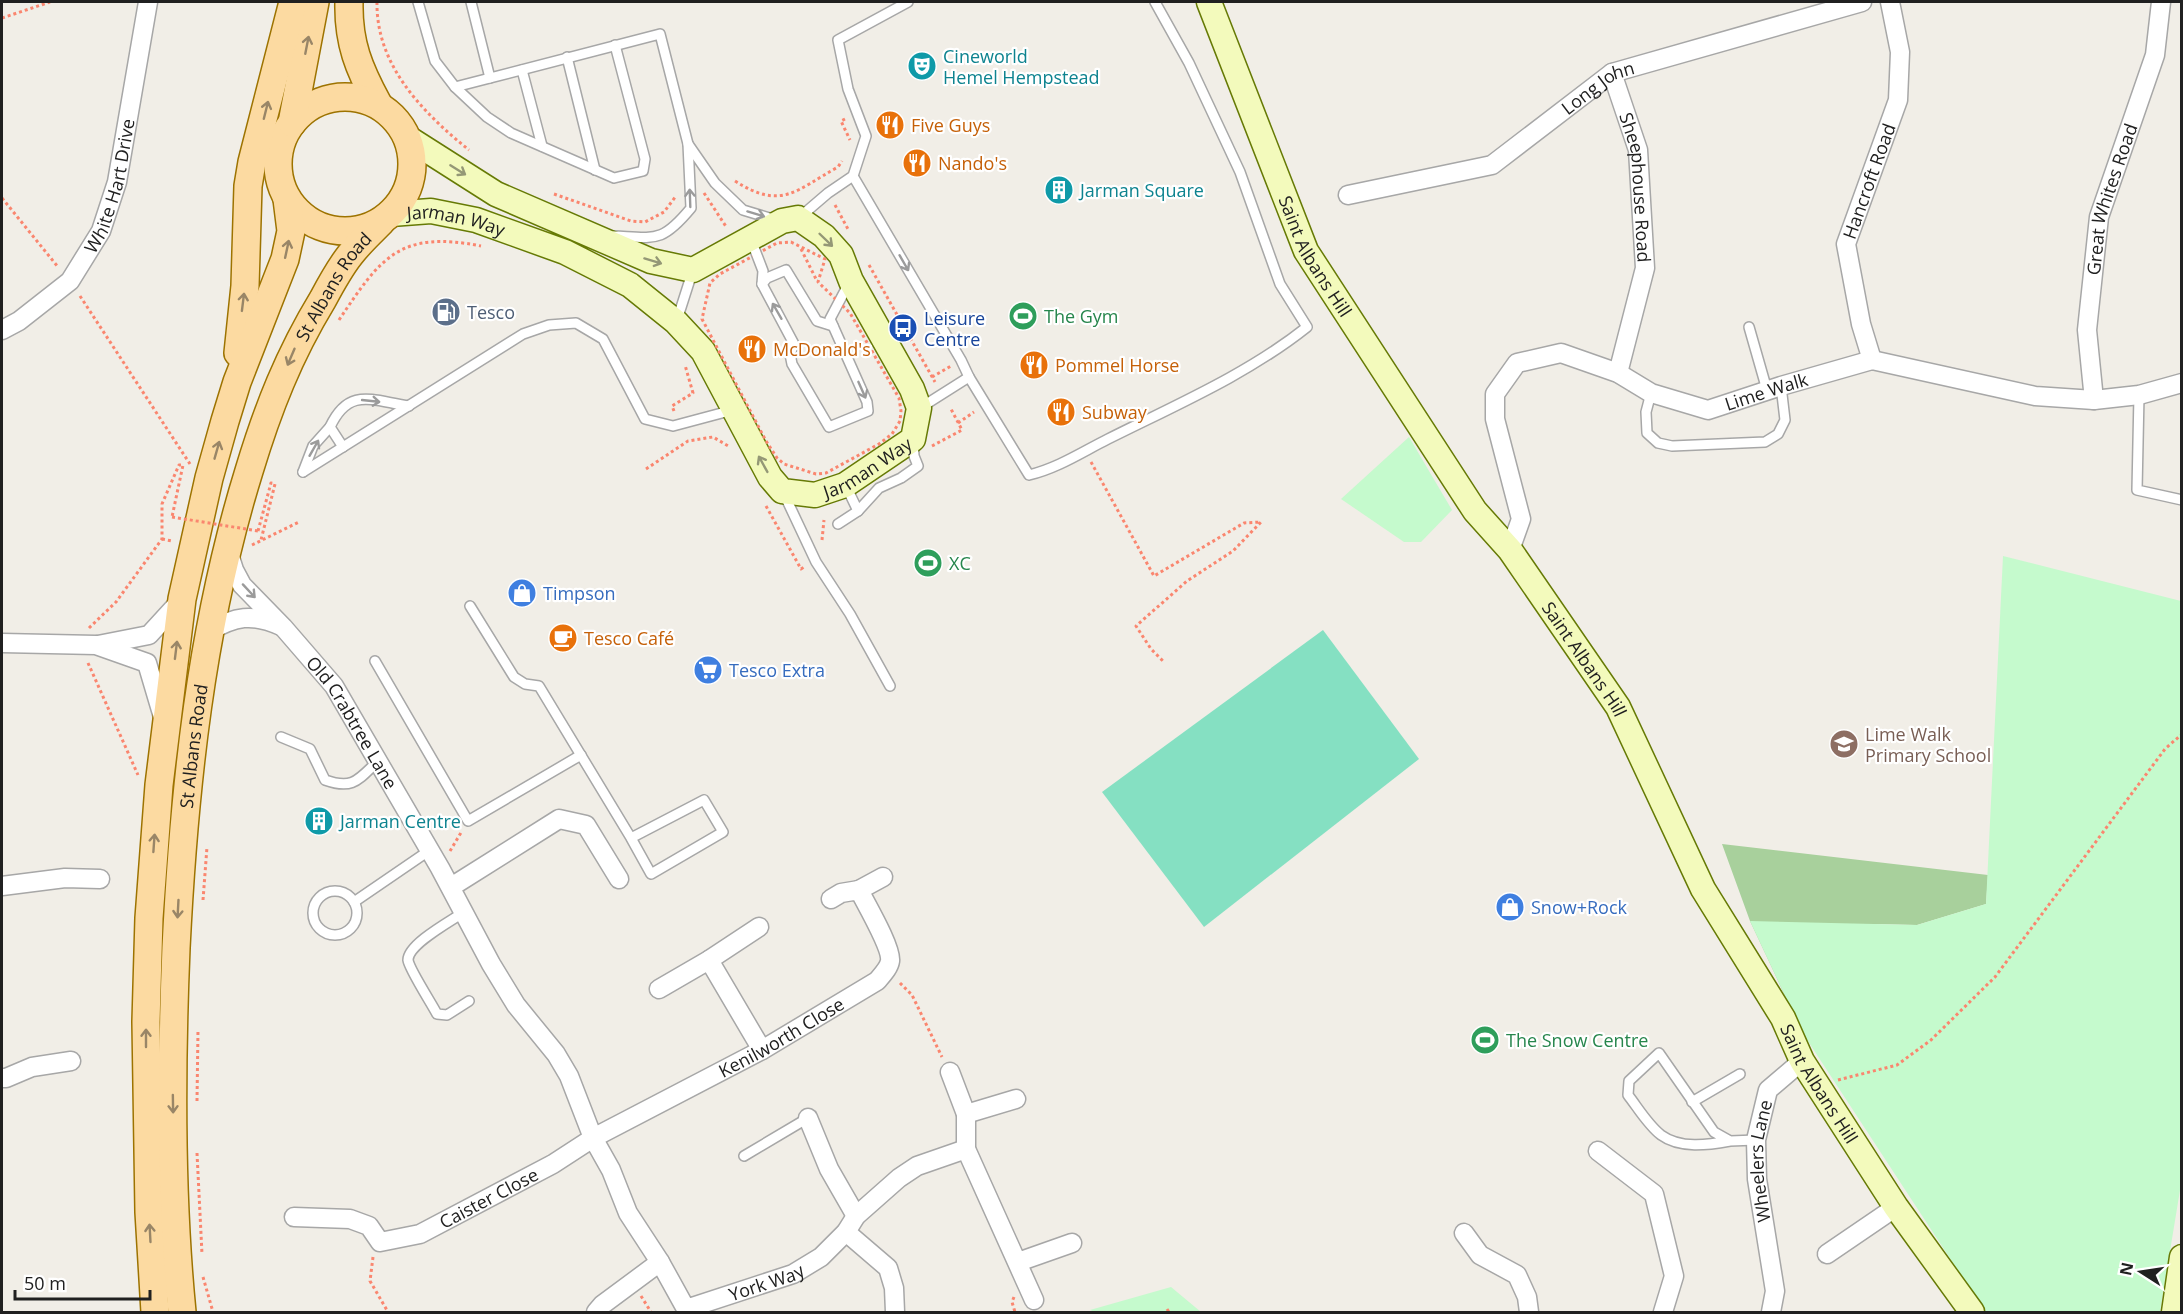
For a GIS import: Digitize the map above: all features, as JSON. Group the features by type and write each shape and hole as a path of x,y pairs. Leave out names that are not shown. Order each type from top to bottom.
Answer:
{"main road":[{"path":"237,382 245,286 248,186 292,2"},
{"path":"292,123 315,2"},
{"path":"349,2 348,17 359,69 378,104"},
{"path":"341,96 360,98 378,104 396,119 408,138 413,158 412,179 404,198 386,218 361,230 340,232 319,226 301,215 287,199 279,176 279,152 283,137 292,123 305,110 322,100 341,96"},
{"name":"St Albans Road","path":"155,1312 148,1212 146,1022 155,840 166,731 182,599 209,478 237,382 285,259 291,231 287,199"},
{"name":"St Albans Road","path":"194,1308 175,1208 173,1022 182,843 191,751 208,632 237,544 258,441 274,395 298,340 344,263 386,218"}],"street":[{"name":"White Hart Drive","path":"2,330 19,321 70,281 101,231 117,182 148,2"},
{"name":"Saint Albans Hill","path":"1209,2 1306,251 1475,511 1510,550 1618,707 1703,889 1783,1018 1802,1061 1896,1207 1972,1312"},
{"name":"Hancroft Road","path":"1872,360 1861,324 1846,244 1898,100 1900,52 1890,2"},
{"name":"Great Whites Road","path":"2094,400 2087,330 2099,217 2155,55 2161,2"},
{"name":"Long John","path":"1348,195 1492,165 1612,73 1850,3"},
{"name":"Sheephouse Road","path":"1612,73 1638,150 1645,268 1618,373"},
{"name":"Jarman Way","path":"408,138 496,194 651,261 693,270"},
{"name":"Jarman Way","path":"386,218 431,211 476,220 565,252 630,285 676,322 703,351 733,410 757,439 770,477 782,491 815,495 845,485 913,439 919,408"},
{"path":"693,270 746,247 790,220 824,236 841,255 851,281 912,389 919,408"},
{"name":"Lime Walk","path":"1510,550 1521,519 1495,419 1495,394 1517,363 1561,353 1618,373 1651,393 1708,410 1872,360 2035,396 2094,400 2139,395 2181,383"},
{"name":"Old Crabtree Lane","path":"237,544 230,560 243,585 334,686 430,850 491,964 516,1005 556,1054 569,1076 593,1138"},
{"path":"96,645 149,635 182,599"},
{"path":"208,632 235,619 250,617 283,627"},
{"path":"2,642 96,645 147,663 166,731"},
{"path":"450,887 559,819 586,825 618,879"},
{"path":"831,899 841,893 859,890 884,877"},
{"path":"2,886 65,878 100,879"},
{"path":"859,890 890,955 890,963 886,969"},
{"path":"659,989 759,927"},
{"path":"709,960 762,1050"},
{"name":"Kenilworth Close","path":"593,1138 762,1050 877,981 886,969"},
{"path":"2,1078 32,1067 71,1060"},
{"name":"Wheelers Lane","path":"1771,1312 1775,1291 1757,1179 1756,1140 1768,1090 1802,1061"},
{"path":"950,1072 966,1114 966,1149 1034,1300"},
{"path":"966,1114 1016,1099"},
{"path":"808,1118 851,1224 888,1268 894,1288 895,1312"},
{"name":"Caister Close","path":"380,1242 420,1234 553,1164 593,1138"},
{"name":"York Way","path":"593,1138 611,1170 628,1213 660,1262 686,1311 793,1274 821,1257 851,1224 899,1178 917,1166 966,1149"},
{"path":"1598,1151 1654,1194 1674,1276 1663,1312"},
{"path":"1827,1254 1896,1207"},
{"path":"294,1217 350,1219 369,1226 380,1242"},
{"path":"1464,1233 1480,1255 1517,1275 1527,1297 1529,1312"},
{"path":"1018,1262 1072,1243"},
{"path":"2174,1312 2181,1257"},
{"path":"596,1312 602,1305 660,1262"}],"lane":[{"path":"418,2 435,61 454,87 487,117 511,133 614,178 643,171 645,159 615,45"},
{"path":"471,2 490,78"},
{"path":"688,144 715,183 743,210 790,220 853,176 866,136 848,89 838,40 908,2"},
{"path":"853,176 969,377 1029,475 1048,471 1281,348 1307,327 1280,284 1240,172 1189,63 1155,2"},
{"path":"454,87 660,34 688,144 691,208 674,229 653,238 591,234"},
{"path":"567,57 595,170"},
{"path":"522,70 542,146"},
{"path":"746,247 753,245 763,271 762,284 794,344 790,354 792,364 830,427 868,411 867,402 830,319 851,281"},
{"path":"676,322 693,270"},
{"path":"762,284 767,278 786,270 817,321 833,326"},
{"path":"409,406 370,400 352,400 337,412 330,427 313,446 303,472 344,447 409,406 523,334 549,325 576,323 603,339 645,419 673,426 733,410"},
{"path":"1651,393 1646,412 1647,433 1658,443 1672,446 1765,442 1779,435 1785,420 1749,327"},
{"path":"919,408 969,377"},
{"path":"2139,395 2137,490 2181,500"},
{"path":"330,427 344,447"},
{"path":"838,524 858,511 879,488 901,478 918,466 914,456 913,439"},
{"path":"845,485 858,511"},
{"path":"782,491 816,562 850,614 890,686"},
{"path":"470,606 514,677 525,684 539,686 651,874 723,832 704,800 631,838"},
{"path":"375,661 468,821 580,755"},
{"path":"281,736 310,749 325,780 339,785 351,784 378,761"},
{"path":"354,902 430,850"},
{"path":"335,891 349,896 354,902 357,915 351,928 346,932 339,935 326,933 316,924 313,909 320,896 335,891"},
{"path":"464,912 422,941 410,952 408,962 437,1014 447,1015 469,1001"},
{"path":"1730,1141 1714,1132 1659,1053 1629,1081 1628,1095 1662,1136 1682,1143 1707,1146 1730,1141 1756,1140"},
{"path":"1692,1102 1740,1074"},
{"path":"744,1156 808,1118"}],"path":[{"path":"2,18 50,2"},
{"path":"818,178 850,232"},
{"path":"703,192 730,232 746,247"},
{"path":"2,198 70,281 191,466"},
{"path":"338,321 363,284 382,262 402,250 423,242 437,240 482,246"},
{"path":"800,247 818,282"},
{"path":"864,256 937,385"},
{"path":"683,357 693,393 672,406 688,441"},
{"path":"932,377 961,360"},
{"path":"958,423 986,404"},
{"path":"646,470 688,441 713,437 736,451 757,439"},
{"path":"1085,450 1154,576 1244,523 1261,522 1233,551 1187,581 1136,626 1151,649 1163,661"},
{"path":"72,643 116,602 162,539 162,504 179,465 183,465 172,517 258,531 271,483 275,484 261,540"},
{"path":"188,522 190,512"},
{"path":"237,544 245,548 299,522"},
{"path":"251,532 254,525"},
{"path":"162,539 172,541"},
{"path":"1818,1085 1897,1065 1931,1040 1995,976 2165,749 2181,734"},
{"path":"440,868 468,821"},
{"path":"203,905 207,846"},
{"path":"886,969 912,995 950,1072"},
{"path":"197,1110 198,1020"},
{"path":"197,1144 202,1254"},
{"path":"380,1242 372,1258 370,1281 387,1312"},
{"path":"194,1308 203,1276 213,1312"}],"green space":[{"path":"1409,437 1452,510 1421,542 1404,542 1341,499"},
{"path":"2003,556 2181,601 2182,1178 2160,1312 1985,1312 1802,1032 1750,921 1917,925 1986,904"},
{"path":"1323,630 1419,759 1204,927 1102,792"},
{"path":"1722,844 1988,875 1986,904 1917,925 1874,924 1802,1032 1750,921"},
{"path":"1171,1287 1201,1312 1095,1312 1090,1310"}],"place":[{"name":"Cineworld Hemel Hempstead","path":"922,66"},
{"name":"Five Guys","path":"890,125"},
{"name":"Nando's","path":"917,163"},
{"name":"Jarman Square","path":"1059,190"},
{"name":"Tesco","path":"446,312"},
{"name":"The Gym","path":"1023,316"},
{"name":"Leisure Centre","path":"903,328"},
{"name":"McDonald's","path":"752,349"},
{"name":"Pommel Horse","path":"1034,365"},
{"name":"Subway","path":"1061,412"},
{"name":"XC","path":"928,563"},
{"name":"Timpson","path":"522,593"},
{"name":"Tesco Café","path":"563,638"},
{"name":"Tesco Extra","path":"708,670"},
{"name":"Lime Walk Primary School","path":"1844,744"},
{"name":"Jarman Centre","path":"319,821"},
{"name":"Snow+Rock","path":"1510,907"},
{"name":"The Snow Centre","path":"1485,1040"}]}
